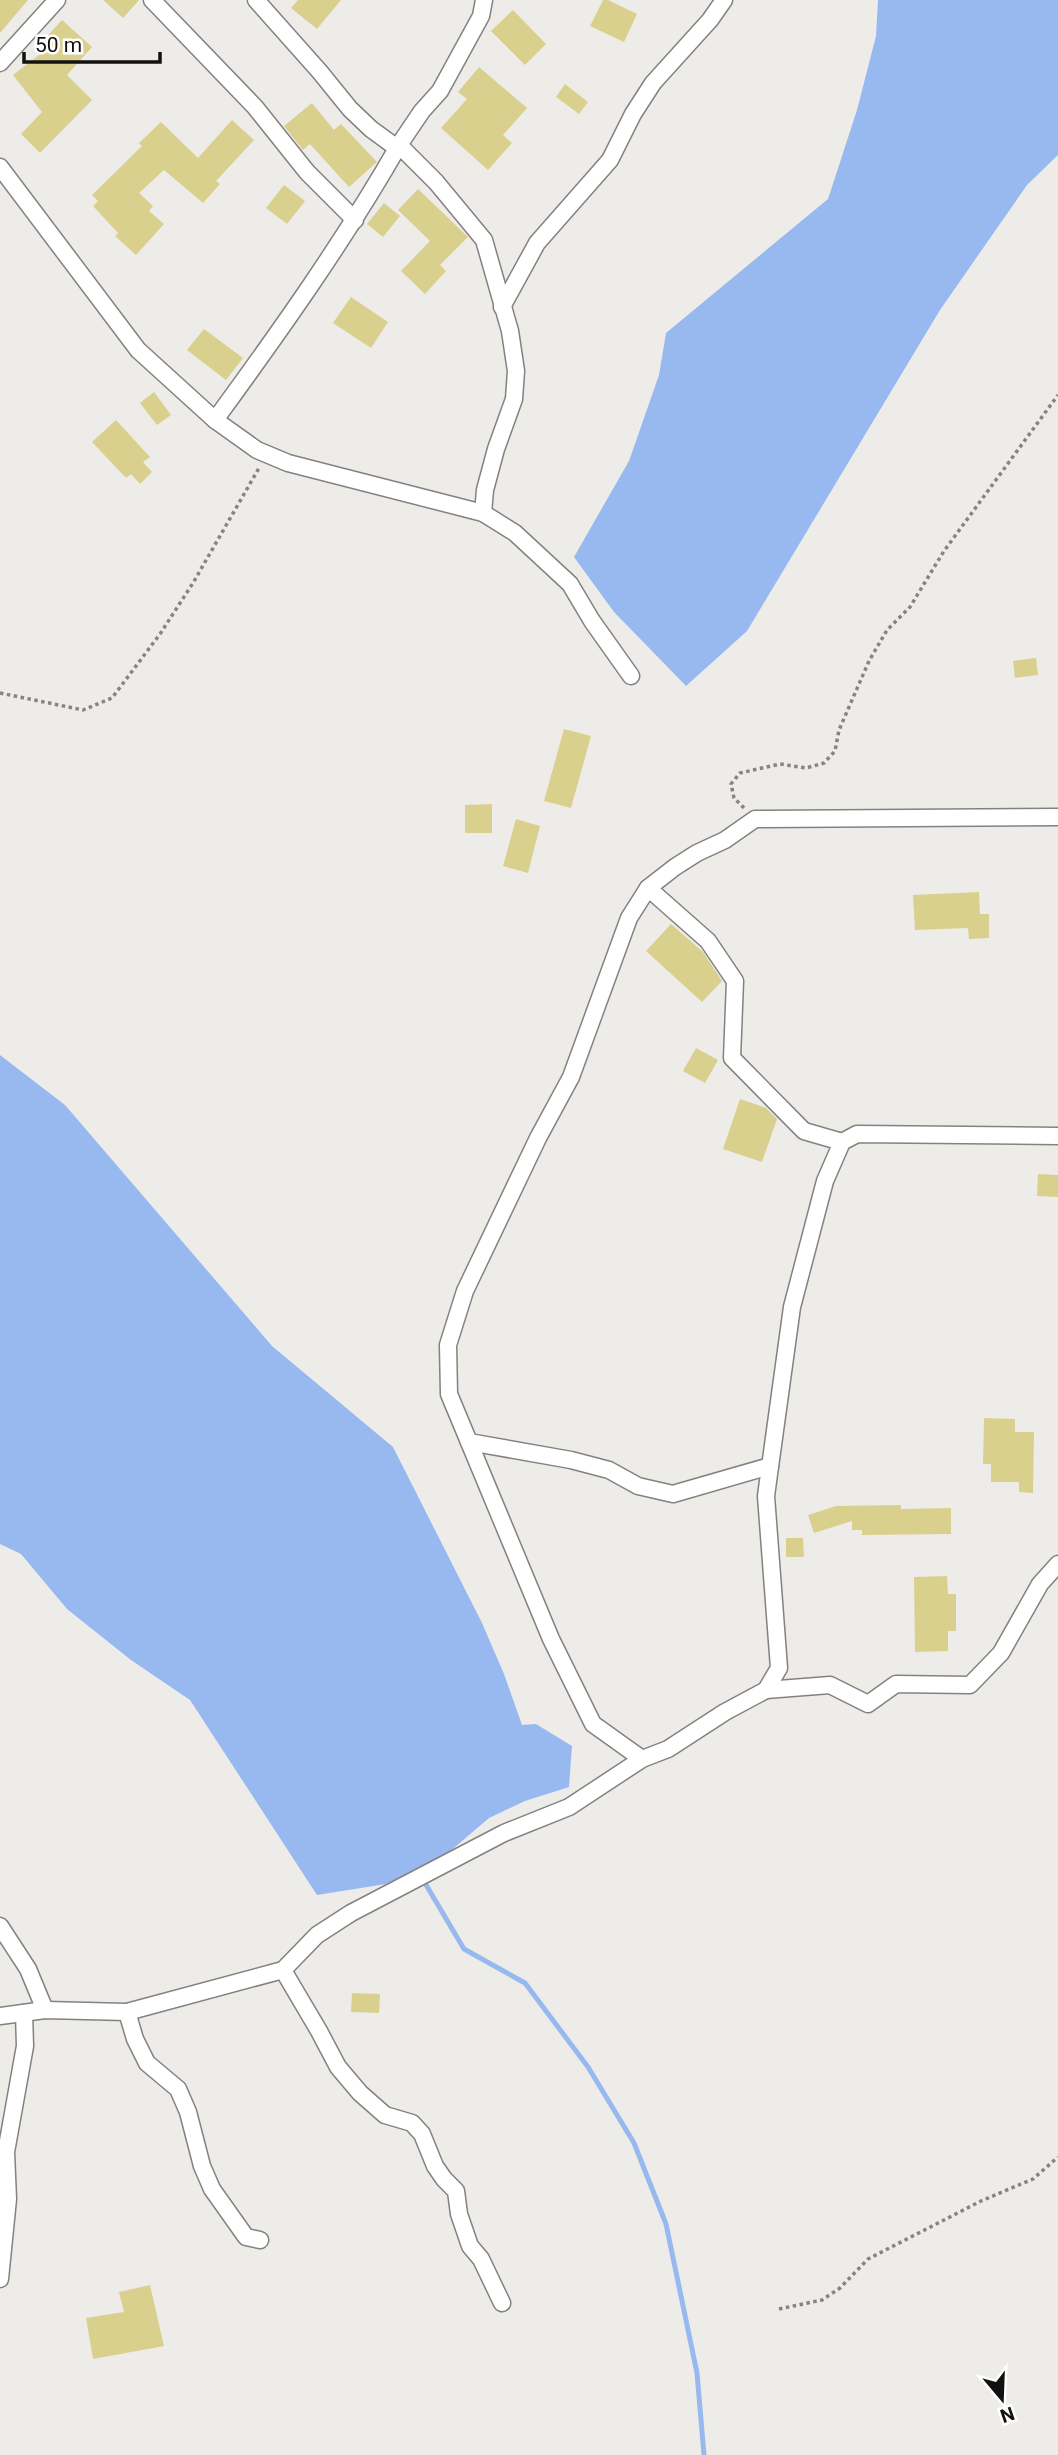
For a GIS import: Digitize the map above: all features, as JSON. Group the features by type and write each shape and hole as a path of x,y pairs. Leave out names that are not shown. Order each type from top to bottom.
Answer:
{"street":[{"path":"0,63 57,0"},
{"path":"152,0 255,107 307,172 355,220"},
{"path":"256,0 350,109 436,182 484,240 515,351 514,399 488,478 483,513"},
{"path":"215,420 284,326 355,220 398,147 422,111 440,91 481,16 484,0"},
{"path":"502,307 537,243 611,160 633,114 653,83 710,20 724,0"},
{"path":"0,167 138,350 215,420 268,455 341,478 483,513 515,533 570,584 592,621 631,676"},
{"path":"642,1759 593,1724 551,1639 449,1394 448,1345 465,1291 538,1138 571,1077 629,918 648,888 675,867 725,840 755,819 1058,817"},
{"path":"648,888 708,942 735,981 732,1058 804,1131 842,1142"},
{"path":"766,1690 779,1668 766,1496 792,1307 825,1181 842,1142 857,1134 1058,1136"},
{"path":"468,1442 571,1460 609,1471 638,1486 673,1494 770,1466"},
{"path":"0,2016 45,2010 127,2012 283,1970 317,1935 351,1913 505,1833 569,1807 642,1759 668,1749 724,1712 766,1690 830,1685 868,1704 896,1684 970,1685 1001,1653 1040,1584 1058,1564"},
{"path":"0,1926 28,1969 45,2010"},
{"path":"283,1970 338,2067 360,2094 385,2115 412,2123 422,2134 435,2166 456,2191 459,2214 470,2246 481,2259 502,2303"},
{"path":"127,2012 135,2039 147,2063 178,2089 212,2189 246,2237 260,2240"},
{"path":"0,2279 3,2220 8,2199 6,2152 25,2046 24,2013"}],"path":[{"path":"755,819 734,798 731,784 740,773 780,764 806,768 824,763 835,751 839,730 869,661 887,630 909,607 944,551 1058,395"},
{"path":"0,693 83,710 112,698 160,634 193,583 248,484 268,455"},
{"path":"779,2309 822,2300 840,2288 868,2259 981,2201 1033,2179 1058,2157"}],"water":[{"path":"878,0 1058,0 1058,155 1027,185 940,310 747,631 686,686 614,612 574,557 629,461 659,375 666,333 828,199 857,110 876,36"},
{"path":"0,1055 65,1105 272,1346 393,1447 482,1623 522,1725 536,1724 572,1746 569,1787 525,1801 489,1818 448,1853 386,1884 317,1895 190,1700 131,1660 67,1609 21,1554 0,1544"}],"building":[{"path":"0,0 28,0 0,33"},
{"path":"103,0 139,0 123,18"},
{"path":"298,0 341,0 317,29 291,8"},
{"path":"603,0 637,14 624,42 590,26"},
{"path":"513,10 546,44 525,65 491,31"},
{"path":"62,20 92,47 67,75 92,100 40,153 21,134 42,112 13,75 49,47 42,42"},
{"path":"479,67 527,108 503,135 512,143 488,170 441,128 467,99 458,92"},
{"path":"565,84 588,102 579,114 556,97"},
{"path":"312,103 334,130 341,124 377,162 349,187 310,144 303,150 284,126"},
{"path":"232,120 254,140 216,181 220,184 203,203 164,170 139,193 153,206 149,211 164,224 136,255 115,236 118,233 93,206 98,201 92,195 142,146 139,143 161,122 198,158"},
{"path":"284,185 305,201 287,224 266,208"},
{"path":"418,189 468,237 440,265 446,271 425,294 401,271 430,241 398,210"},
{"path":"384,203 400,216 383,237 367,224"},
{"path":"351,297 388,322 371,348 333,323"},
{"path":"204,329 243,358 226,380 187,350"},
{"path":"154,392 171,415 157,425 140,403"},
{"path":"116,420 150,457 143,462 152,472 140,484 131,474 126,478 92,442"},
{"path":"1036,658 1038,675 1015,678 1013,661"},
{"path":"564,729 591,736 571,808 544,801"},
{"path":"492,804 492,833 465,833 465,805"},
{"path":"516,819 540,826 528,873 503,866"},
{"path":"979,892 980,914 989,914 989,938 969,939 968,928 915,930 913,895"},
{"path":"671,924 703,952 722,981 702,1002 646,951"},
{"path":"696,1048 718,1060 705,1083 683,1071"},
{"path":"740,1099 766,1108 777,1119 762,1162 723,1149"},
{"path":"1038,1174 1058,1175 1058,1197 1037,1196"},
{"path":"984,1418 1015,1419 1015,1432 1034,1432 1033,1493 1019,1492 1019,1482 991,1482 991,1464 983,1464"},
{"path":"901,1505 901,1509 951,1508 951,1534 862,1535 862,1530 852,1530 852,1521 814,1533 808,1515 836,1506"},
{"path":"786,1538 803,1538 804,1557 786,1557"},
{"path":"947,1576 948,1594 956,1594 956,1631 948,1631 948,1651 915,1652 914,1577"},
{"path":"352,1993 380,1994 379,2013 351,2012"},
{"path":"150,2285 164,2346 93,2359 86,2318 124,2312 119,2292"}],"waterway":[{"path":"422,1878 464,1949 525,1983 588,2067 634,2143 666,2224 697,2373 704,2455"}]}
